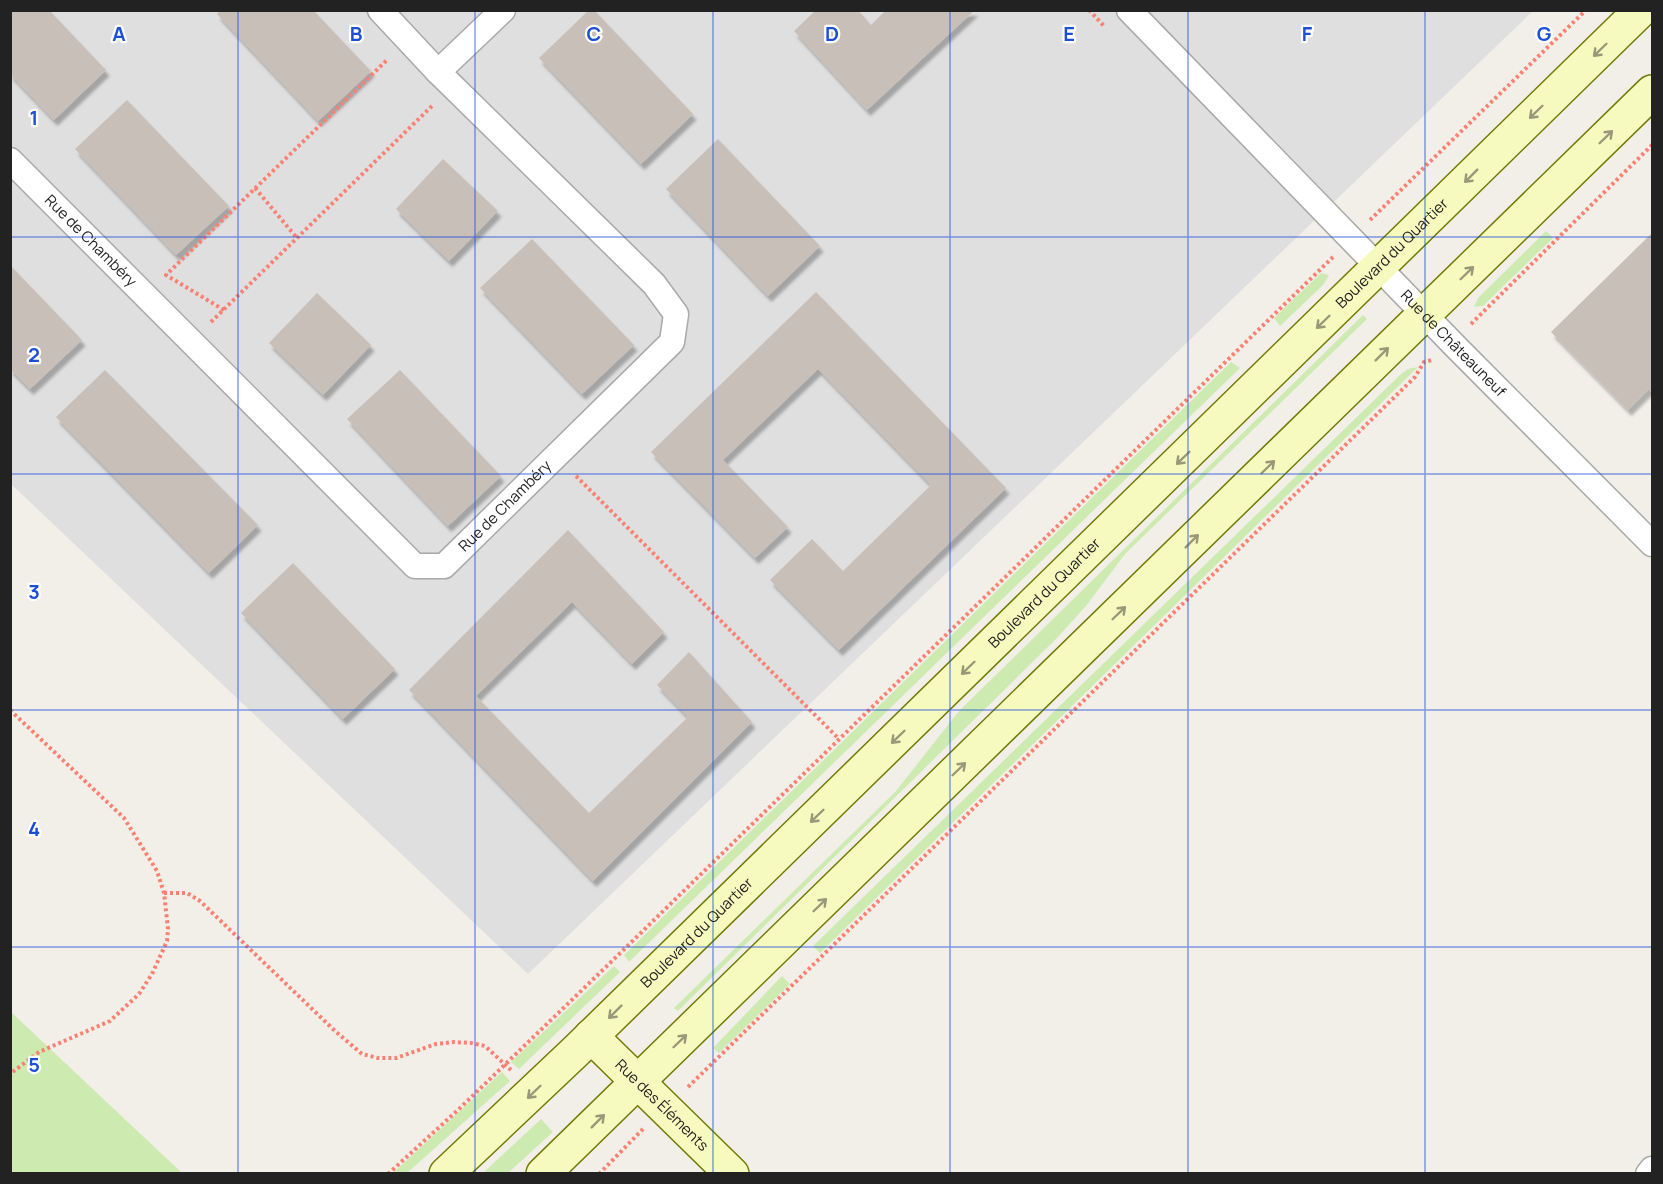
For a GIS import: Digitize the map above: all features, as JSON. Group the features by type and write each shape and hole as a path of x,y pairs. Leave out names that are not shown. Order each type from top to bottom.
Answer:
{"main road":[{"name":"Boulevard du Quartier","path":"446,1173 584,1044 1641,10"},
{"path":"543,1173 1653,92"},
{"name":"Rue des Éléments","path":"584,1044 630,1090 699,1173"},
{"name":"Rue des Éléments","path":"630,1090 732,1173"}],"street":[{"name":"Rue de Chambéry","path":"10,160 414,566 444,566 672,342 676,314 654,284 438,72 380,10"},
{"path":"438,72 503,10"},
{"name":"Rue de Châteauneuf","path":"1129,10 1653,544"},
{"path":"1648,1173 1653,1169"}],"path":[{"path":"1374,215 1586,10"},
{"path":"224,310 166,275 394,52"},
{"path":"206,327 440,98"},
{"path":"1472,322 1653,145"},
{"path":"255,188 297,238"},
{"path":"388,1173 662,912 1328,262"},
{"path":"695,1079 1415,377 1424,362"},
{"path":"576,476 839,739"},
{"path":"1053,519 1059,524"},
{"path":"10,710 124,818 151,859 164,893 167,917 167,941 152,974 139,994 110,1021 39,1052 10,1074"},
{"path":"766,800 771,805"},
{"path":"164,893 187,893 200,901 362,1054 378,1058 396,1058 427,1046 454,1042 485,1046 513,1074"},
{"path":"656,907 662,912"},
{"path":"610,952 621,962"},
{"path":"599,1173 618,1156"}],"shaded area":[{"path":"10,11 1533,11 528,974 11,484"}],"green space":[{"path":"1546,231 1553,238 1483,306 1474,307 1478,298"},
{"path":"1321,273 1329,275 1323,285 1280,326 1274,318"},
{"path":"1363,315 1367,319 1125,554 1086,606 1057,638 678,1011 674,1008 896,791 959,711"},
{"path":"1231,362 1240,368 629,962 624,955"},
{"path":"1418,367 820,953 813,946 1400,375 1408,369"},
{"path":"614,966 620,972 519,1069 511,1062"},
{"path":"782,976 790,984 719,1053 713,1048"},
{"path":"11,1012 182,1173 11,1173"},
{"path":"502,1072 510,1081 407,1173 393,1173"},
{"path":"541,1119 553,1132 508,1173 483,1173"}],"building":[{"path":"10,10 49,10 106,70 54,120 10,74"},
{"path":"220,10 313,10 371,71 318,121 217,14"},
{"path":"589,10 594,10 693,114 641,164 539,58"},
{"path":"816,10 858,10 871,25 886,10 975,10 867,110 794,31"},
{"path":"127,100 229,206 176,255 75,149"},
{"path":"718,139 820,246 768,296 666,189"},
{"path":"443,159 498,211 449,261 396,209"},
{"path":"1652,233 1652,393 1649,389 1628,410 1551,332"},
{"path":"532,239 634,345 582,394 480,288"},
{"path":"10,265 82,340 30,389 10,369"},
{"path":"816,292 1006,488 839,650 770,580 812,539 843,571 931,485 818,369 723,460 788,527 755,558 651,452"},
{"path":"317,293 371,345 323,395 269,343"},
{"path":"105,370 258,525 209,573 56,417"},
{"path":"400,370 501,476 448,526 347,419"},
{"path":"568,530 664,632 632,664 572,602 476,696 589,813 688,717 657,685 689,652 752,722 593,881 409,690"},
{"path":"293,563 395,669 343,719 241,613"}]}
